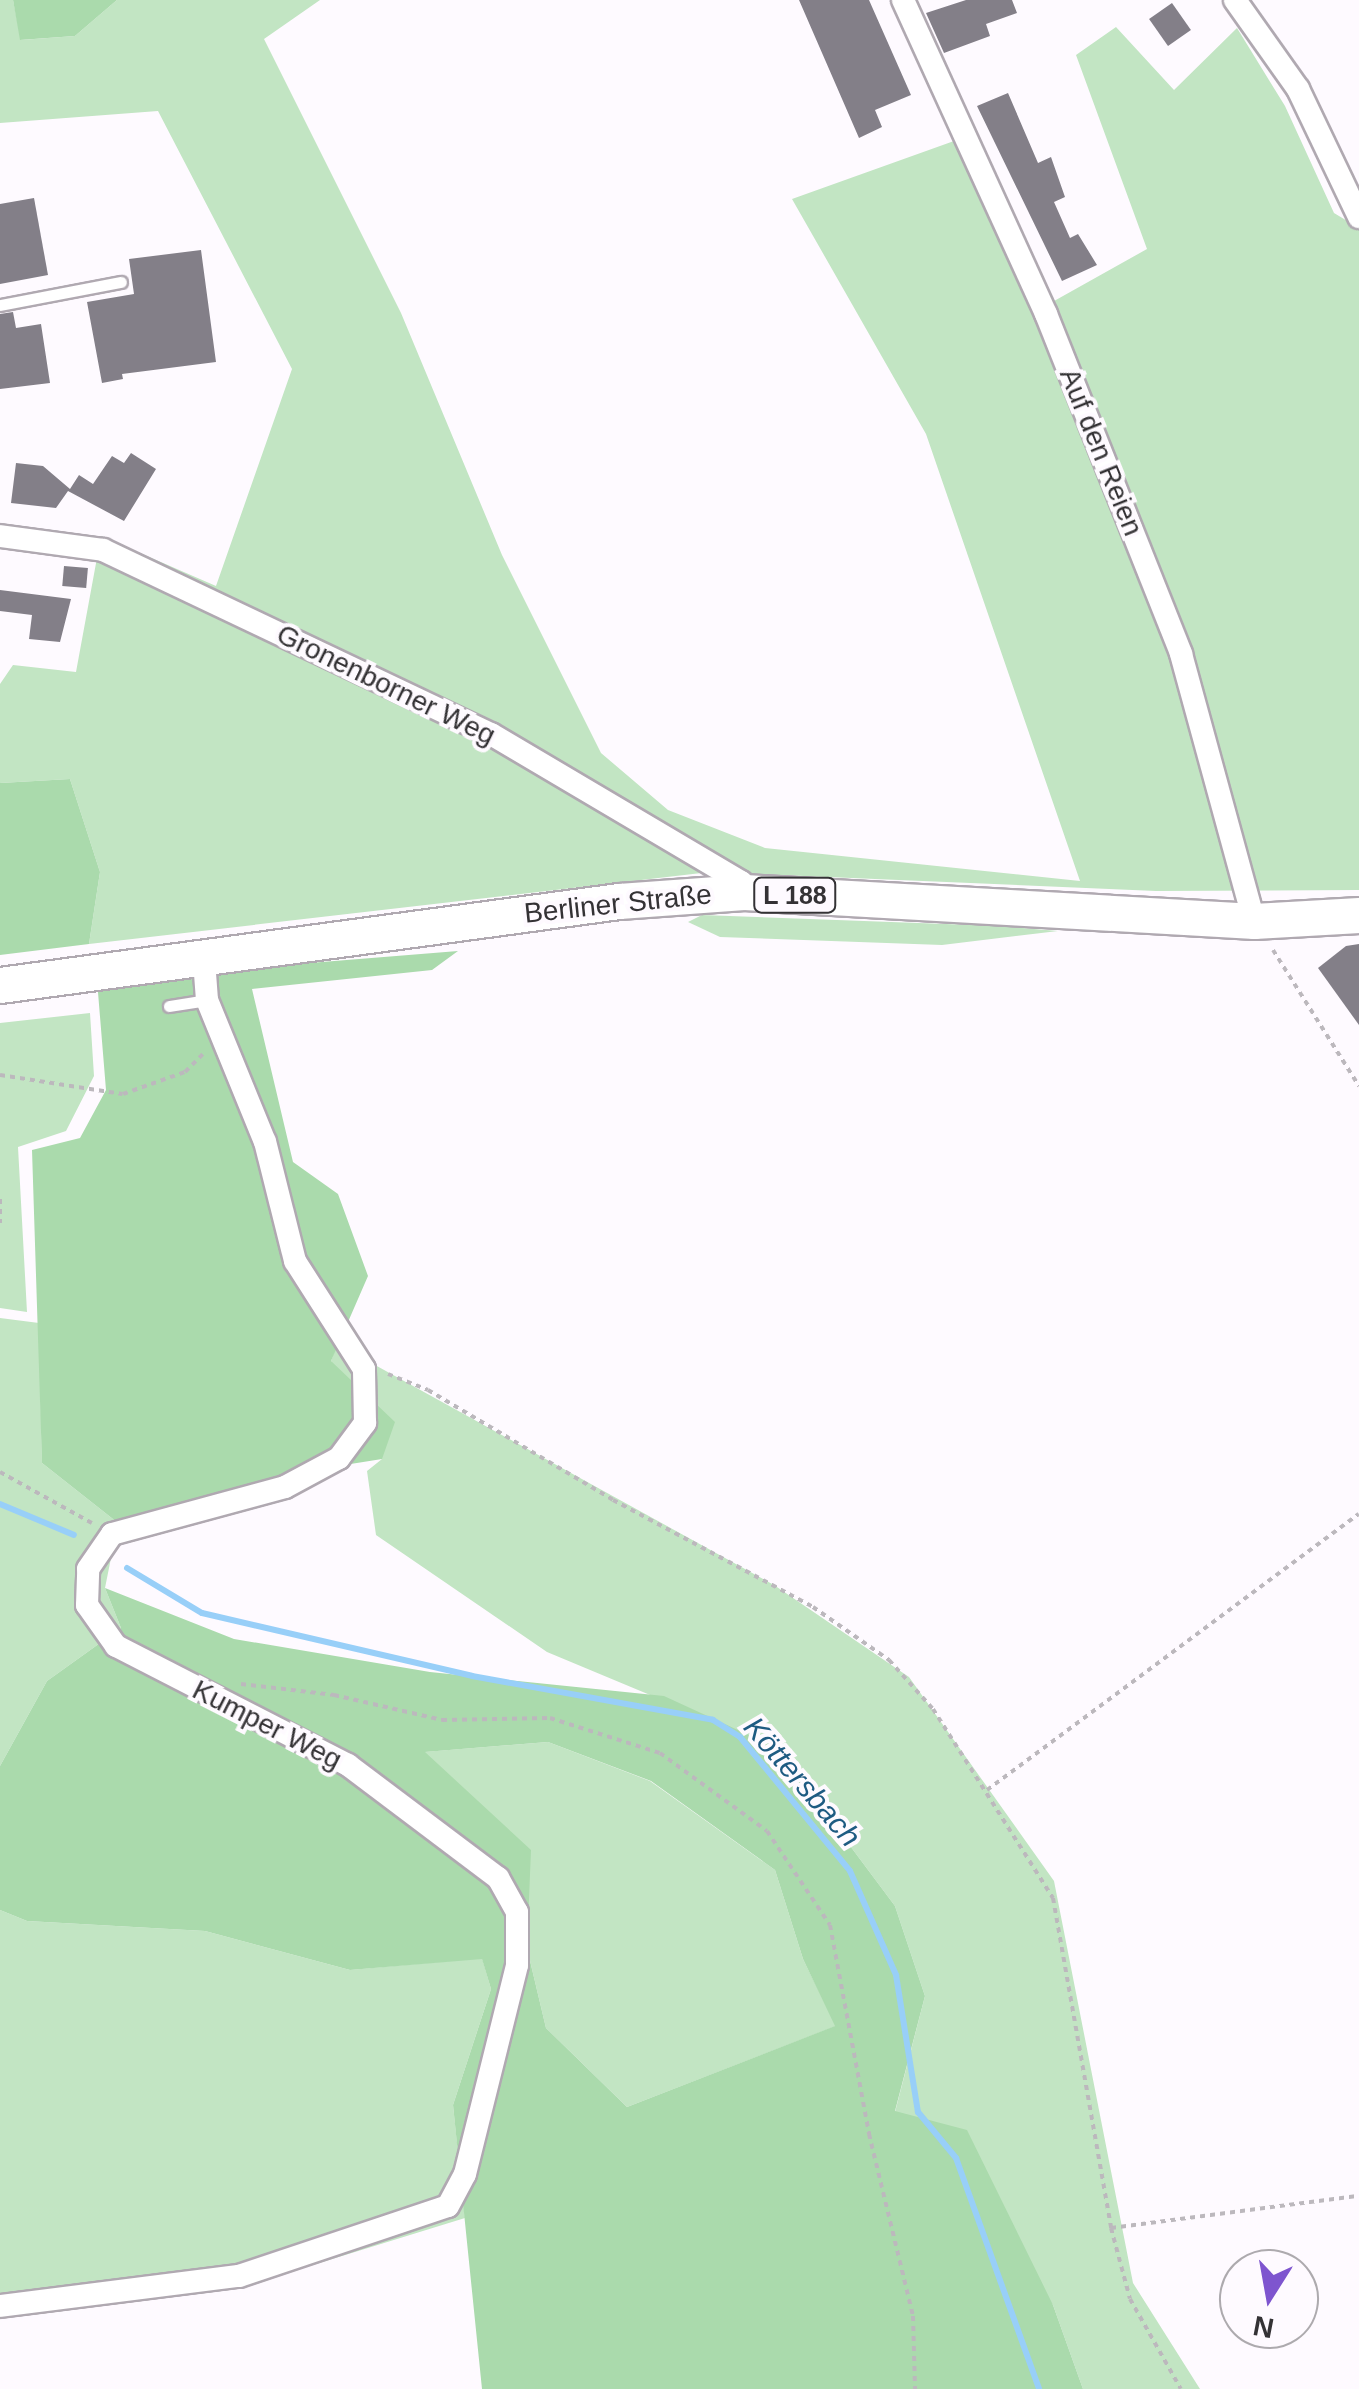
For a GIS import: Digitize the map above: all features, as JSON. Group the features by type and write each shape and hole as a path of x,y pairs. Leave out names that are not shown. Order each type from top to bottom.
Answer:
{"main road":[{"name":"Berliner Straße","path":"0,985 619,900 744,892 1254,920 1359,915"}],"street":[{"name":"Auf den Reien","path":"902,0 1046,314 1181,654 1254,920"},
{"path":"1235,0 1298,89 1359,217"},
{"name":"Gronenborner Weg","path":"0,536 103,550 474,726 741,882 744,892"},
{"path":"112,1534 285,1486 339,1458 365,1423 364,1369 295,1261 265,1142 206,1000 204,960"},
{"name":"Kumper Weg","path":"0,2306 239,2276 448,2206 469,2158 517,1965 517,1912 498,1878 348,1765 103,1634 86,1588 93,1557 112,1534"}],"lane":[{"path":"0,305 121,282"},
{"path":"169,1006 206,1000"}],"path":[{"path":"1254,920 1359,1086"},
{"path":"0,1075 123,1094 185,1072 208,1044"},
{"path":"0,1199 0,1223"},
{"path":"364,1369 428,1390 864,1641 909,1680 987,1790 1053,1898 1111,2228 1130,2298 1181,2389"},
{"path":"0,1472 112,1534"},
{"path":"987,1790 1359,1514"},
{"path":"238,1684 334,1695 442,1720 550,1718 660,1753 767,1831 830,1925 870,2134 913,2316 915,2389"},
{"path":"1111,2228 1359,2196"}],"green space":[{"path":"0,0 13,0 21,40 75,36 117,0 320,0 264,39 401,313 502,555 601,753 668,810 765,848 1080,881 926,434 792,199 954,141 1038,310 1147,249 1076,55 1116,27 1174,90 1237,28 1285,106 1334,213 1359,228 1359,890 1156,891 710,872 89,944 100,872 70,779 0,783 0,684 13,665 76,672 101,536 216,586 292,369 158,111 0,123"},
{"path":"13,0 117,0 75,36 20,40"},
{"path":"70,779 100,872 89,944 0,955 0,783"},
{"path":"702,915 1058,931 942,945 720,937 688,922"},
{"path":"458,951 432,970 252,989 293,1162 338,1194 368,1276 331,1361 395,1422 382,1459 294,1473 118,1523 42,1463 32,1150 80,1138 106,1090 97,980"},
{"path":"90,1013 94,1076 66,1131 18,1147 27,1312 0,1308 0,1023"},
{"path":"0,1318 39,1323 42,1463 118,1523 105,1588 121,1628 47,1681 0,1766"},
{"path":"337,1344 774,1585 909,1677 1054,1881 1133,2283 1200,2389 1083,2389 1053,2305 895,2112 925,1996 895,1906 777,1748 547,1652 376,1535 367,1471 382,1459 331,1361"},
{"path":"105,1588 234,1639 430,1672 664,1696 777,1748 895,1906 925,1996 895,2111 967,2130 1053,2305 1083,2389 482,2389 453,2105 491,1989 482,1959 350,1970 205,1931 27,1921 0,1910 0,1766 47,1681 121,1628","holes":["548,1742 651,1781 775,1870 803,1959 835,2026 627,2107 546,2028 527,1948 531,1850 425,1752"]},
{"path":"548,1742 650,1781 775,1870 803,1959 836,2026 627,2107 546,2028 527,1948 424,1752"},
{"path":"0,1910 27,1921 205,1931 350,1970 482,1958 491,1989 453,2105 465,2218 274,2277 0,2315"}],"building":[{"path":"799,0 869,0 911,95 875,110 882,127 859,138"},
{"path":"966,0 1012,0 1017,13 986,24 990,36 944,53 926,13"},
{"path":"1172,3 1191,30 1168,46 1149,19"},
{"path":"1008,93 1038,163 1051,157 1065,197 1054,202 1070,238 1078,234 1097,265 1062,281 977,106"},
{"path":"34,198 48,275 0,284 0,204"},
{"path":"201,250 216,362 122,374 123,379 102,383 87,302 134,294 129,259"},
{"path":"13,312 16,328 41,324 50,383 0,389 0,314"},
{"path":"131,453 156,469 124,521 68,491 56,508 11,503 16,463 43,466 70,489 79,475 93,484 112,456 124,463"},
{"path":"64,566 88,568 86,588 62,586"},
{"path":"0,590 71,599 60,642 29,639 32,615 0,611"},
{"path":"1359,944 1359,1025 1318,968 1346,946"}],"waterway":[{"name":"Köttersbach","path":"0,1504 74,1535"},
{"name":"Köttersbach","path":"127,1568 202,1613 472,1676 713,1720 740,1737 850,1871 896,1975 918,2112 956,2158 1039,2389"}]}
